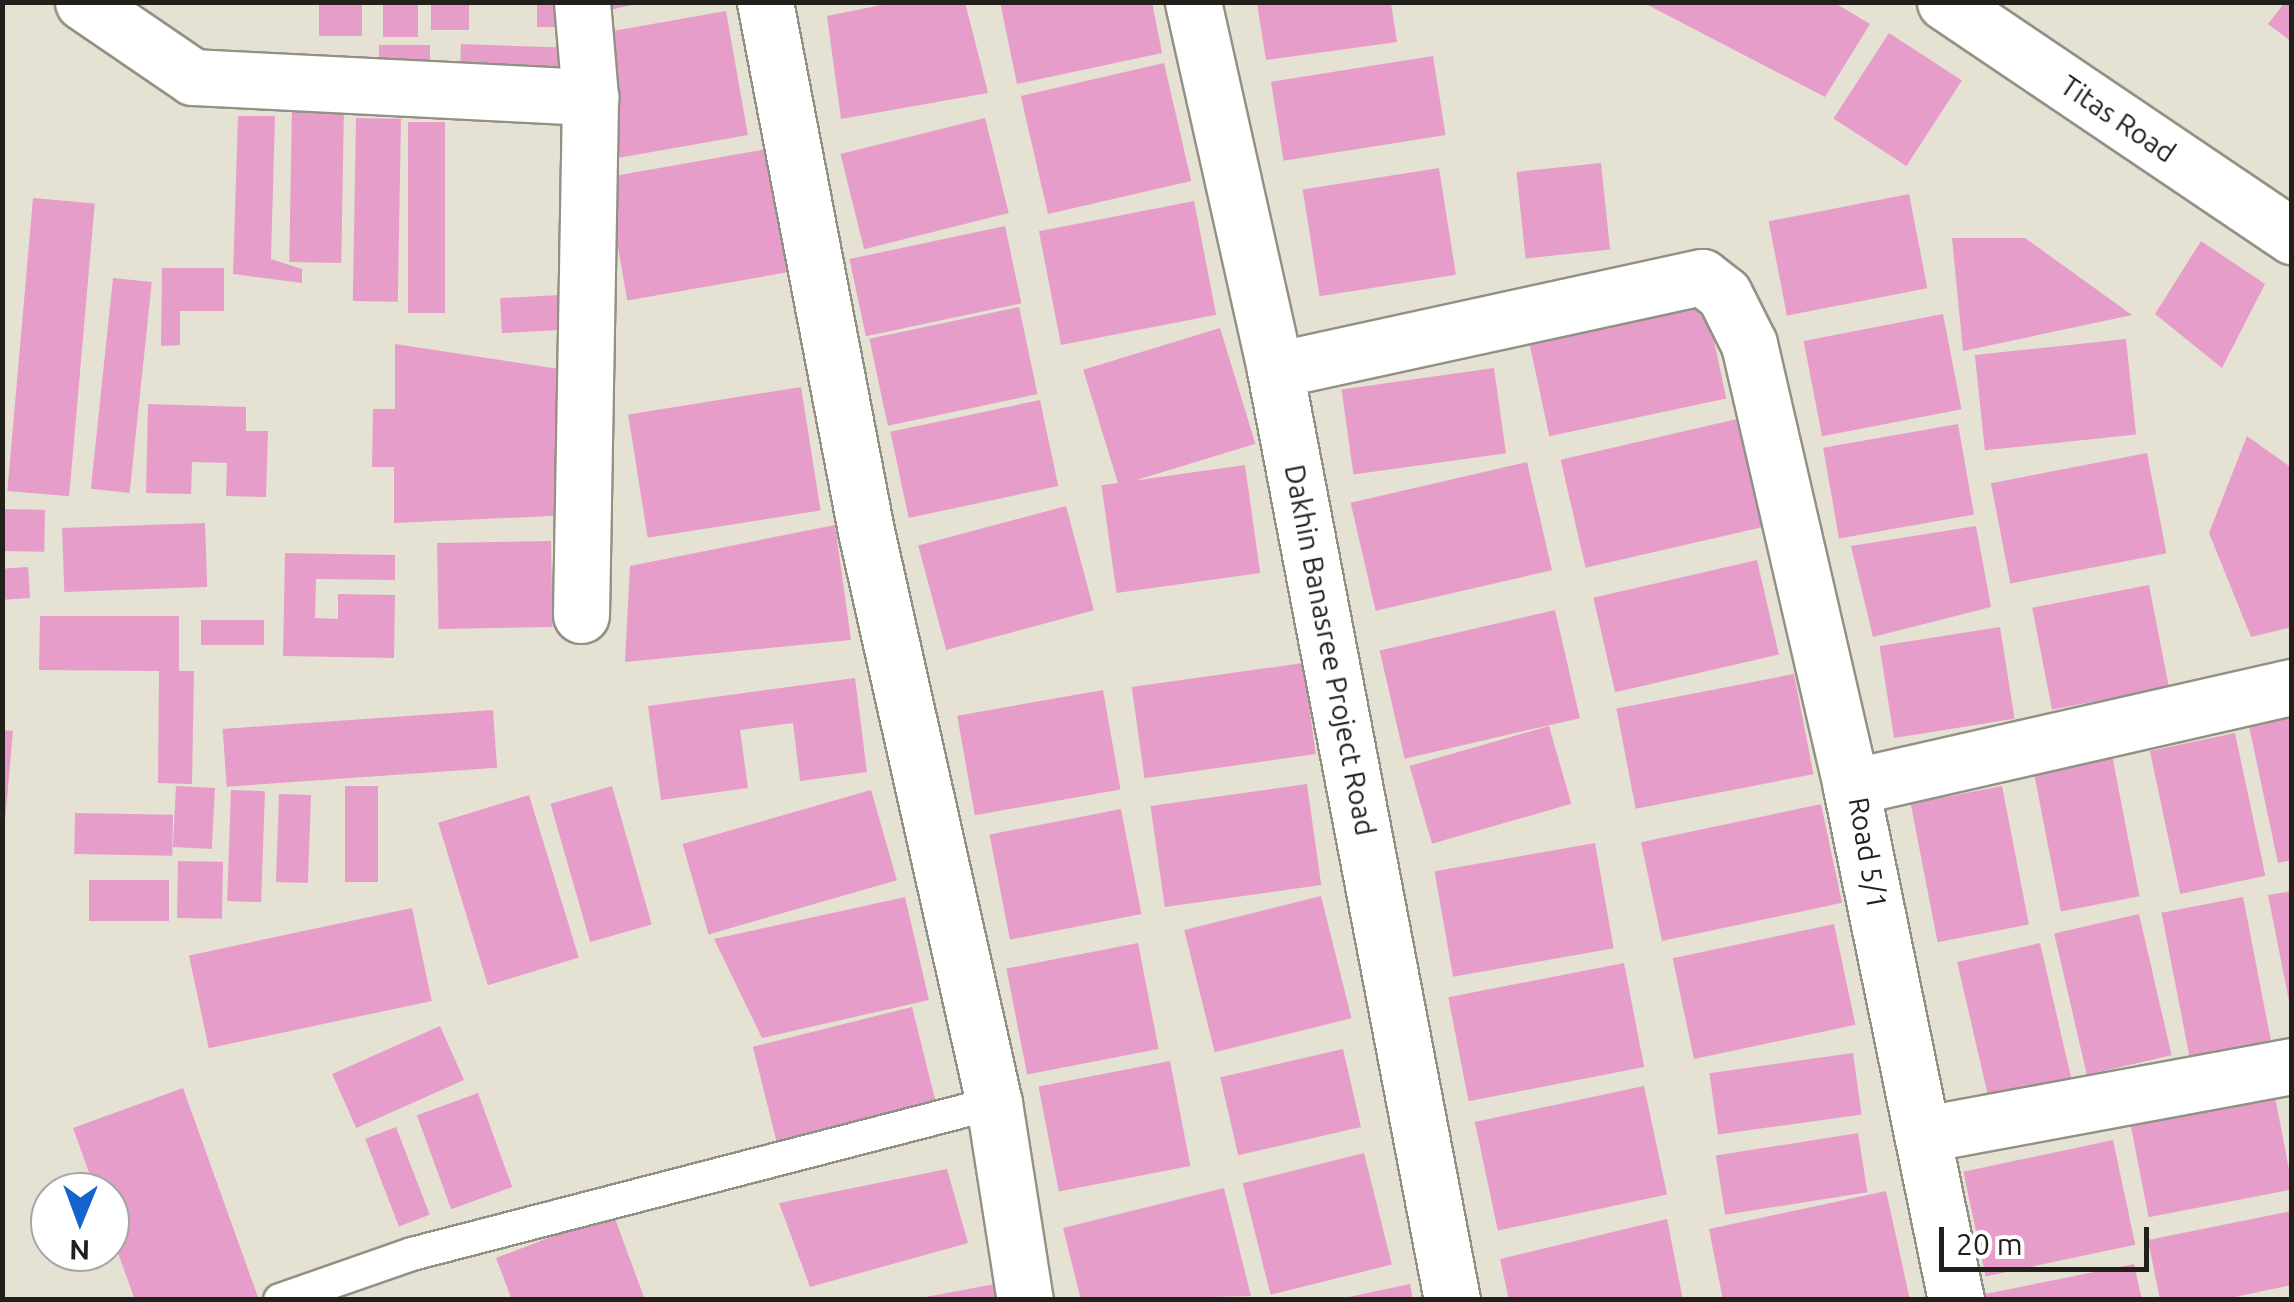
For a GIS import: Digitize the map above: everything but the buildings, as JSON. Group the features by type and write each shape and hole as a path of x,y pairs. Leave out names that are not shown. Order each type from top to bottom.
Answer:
{"street":[{"path":"83,2 193,76 590,98"},
{"path":"581,615 590,98 582,2"},
{"path":"765,2 866,532 994,1104 1026,1300"},
{"name":"Dakhin Banasree Project Road","path":"1194,2 1276,370 1452,1300"},
{"name":"Titas Road","path":"1944,2 2292,236"},
{"path":"1276,370 1702,278 1724,294 1749,344 1852,787"},
{"name":"Road 5/1","path":"1956,1300 1852,787 2292,687"},
{"path":"1925,1134 2292,1066"}],"lane":[{"path":"280,1300 412,1254 994,1104"}]}
